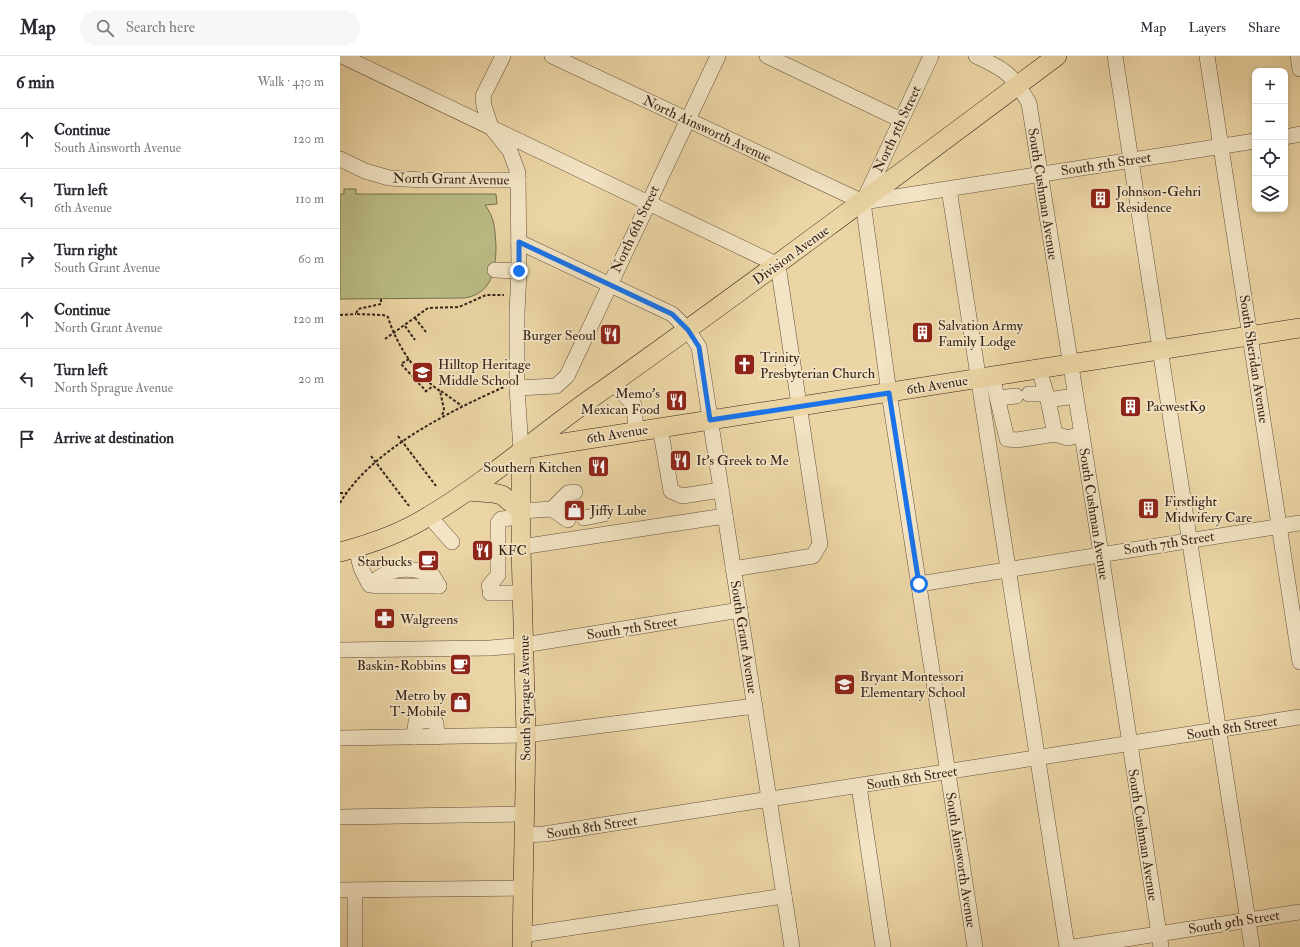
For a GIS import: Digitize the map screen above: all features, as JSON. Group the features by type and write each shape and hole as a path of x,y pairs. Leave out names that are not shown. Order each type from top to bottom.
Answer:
{"main road":[{"name":"Division Avenue","path":"522,450 778,265 1057,56"},
{"name":"6th Avenue","path":"348,550 374,542 429,516 468,491 522,450 660,427 889,393 1300,328"},
{"name":"South Sprague Avenue","path":"522,450 521,546 526,735 522,941"},
{"path":"468,491 502,495 521,514"}],"street":[{"path":"342,56 778,265 820,544 813,556 733,569"},
{"path":"503,56 484,96 484,106 491,127 512,153 516,165 518,180 519,271 510,314 510,351 511,387 522,450"},
{"name":"North Ainsworth Avenue","path":"552,56 863,202"},
{"name":"North 6th Street","path":"511,387 556,386 567,376 609,284 718,56"},
{"path":"767,56 901,120"},
{"name":"North 5th Street","path":"863,202 931,56"},
{"name":"South Cushman Avenue","path":"976,56 1004,70 1018,85 1029,103 1101,554 1128,744 1160,940"},
{"path":"1115,56 1252,947"},
{"name":"South Sheridan Avenue","path":"1207,56 1300,662"},
{"path":"1298,56 1300,69"},
{"path":"1288,136 1300,134"},
{"name":"South 5th Street","path":"863,202 1252,142"},
{"name":"North Grant Avenue","path":"340,159 365,171 389,178 422,180 518,180"},
{"path":"949,189 986,377 1008,568 1068,947"},
{"name":"South Ainsworth Avenue","path":"863,202 889,393 975,947"},
{"path":"519,242 672,314 688,330"},
{"path":"495,270 519,271"},
{"name":"South Grant Avenue","path":"688,330 699,347 792,947"},
{"path":"1039,369 1055,434"},
{"path":"986,377 999,403 1008,439 1016,440 1055,434 1068,438 1082,434"},
{"path":"613,383 634,405 636,431"},
{"path":"999,403 1022,395 1047,397 1075,396"},
{"path":"660,427 671,491 682,496 721,490"},
{"path":"523,593 490,590 498,575 498,523 501,519 552,508 568,493 575,492"},
{"path":"552,508 568,520"},
{"path":"584,518 604,514"},
{"path":"429,516 452,542"},
{"path":"521,546 725,516"},
{"name":"South 7th Street","path":"919,584 1008,568 1300,523"},
{"path":"348,550 370,585 380,575 392,570 408,569 434,576 439,586"},
{"name":"South 7th Street","path":"340,650 490,648 524,645 740,610"},
{"path":"340,738 526,735 754,706"},
{"name":"South 8th Street","path":"524,835 544,834 947,773 1300,717"},
{"path":"859,786 883,947"},
{"path":"340,817 525,814"},
{"path":"340,890 522,888"},
{"path":"355,890 355,947"},
{"path":"522,941 784,896"},
{"name":"South 9th Street","path":"1074,947 1160,940 1247,920 1300,912"}],"path":[{"path":"385,339 428,308 459,307 486,295 504,295"},
{"path":"356,314 358,309 381,304 381,299"},
{"path":"340,315 382,315 388,317 393,334 409,359 433,386 462,406"},
{"path":"415,318 426,332"},
{"path":"405,326 414,340"},
{"path":"409,359 401,364 425,392 433,386"},
{"path":"340,503 346,493 376,463 403,442 442,416 462,406 511,387"},
{"path":"440,391 444,409 442,416"},
{"path":"398,436 436,486"},
{"path":"371,456 409,506"},
{"path":"340,493 346,493"}],"green space":[{"path":"344,189 356,189 356,194 496,194 497,204 485,205 493,219 495,229 496,255 490,280 481,292 464,298 340,299 340,194 344,194"}],"place":[{"name":"Johnson-Gehri Residence","path":"1101,199"},
{"name":"Salvation Army Family Lodge","path":"923,333"},
{"name":"Burger Seoul","path":"611,335"},
{"name":"Trinity Presbyterian Church","path":"745,365"},
{"name":"Hilltop Heritage Middle School","path":"423,372"},
{"name":"Memo's Mexican Food","path":"676,401"},
{"name":"PacwestK9","path":"1131,406"},
{"name":"It's Greek to Me","path":"681,460"},
{"name":"Southern Kitchen","path":"598,467"},
{"name":"Firstlight Midwifery Care","path":"1148,509"},
{"name":"Jiffy Lube","path":"575,510"},
{"name":"KFC","path":"483,550"},
{"name":"Starbucks","path":"428,561"},
{"name":"Walgreens","path":"385,619"},
{"name":"Baskin-Robbins","path":"461,665"},
{"name":"Bryant Montessori Elementary School","path":"844,684"},
{"name":"Metro by T-Mobile","path":"461,703"}],"route":[{"path":"519,271 519,242 672,314 688,330 699,347 710,420 889,393 919,584"}]}
